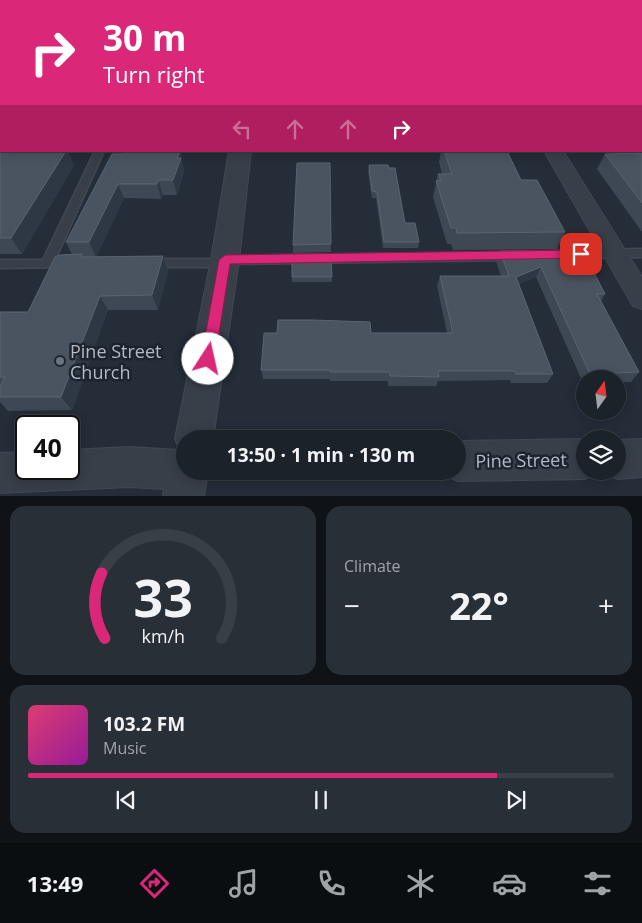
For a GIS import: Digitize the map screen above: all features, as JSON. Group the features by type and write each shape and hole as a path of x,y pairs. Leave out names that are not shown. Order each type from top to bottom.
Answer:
{"street":[{"path":"196,430 225,262 240,152"},
{"path":"554,152 642,299"},
{"path":"626,459 642,458"},
{"name":"Pine Street","path":"466,461 576,459"},
{"path":"0,472 129,467 176,470"},
{"path":"183,496 185,480"}],"lane":[{"path":"47,264 100,152"},
{"path":"541,255 642,253"},
{"path":"136,263 521,256"},
{"path":"0,264 76,264"}],"building":[{"path":"0,152 65,152 11,238 0,238"},
{"path":"125,152 180,152 177,158 181,158 173,180 158,180 157,184 118,184 89,242 66,242 112,154 124,154"},
{"path":"444,152 507,152 521,180 537,180 565,232 457,233 456,228 451,228 436,181 441,180 438,174 452,174"},
{"path":"642,153 642,203 605,154"},
{"path":"297,163 330,163 331,244 293,245"},
{"path":"369,165 388,165 389,168 395,168 405,223 415,223 419,242 384,242 377,192 372,191"},
{"path":"568,250 571,255 574,255 577,263 589,263 605,294 597,294 639,372 588,370 541,267 516,277 553,374 516,374 515,371 438,371 439,377 390,376 390,372 261,370 264,333 277,333 278,320 370,322 371,333 453,333 440,276 509,276 500,251"},
{"path":"82,254 81,257 163,256 152,295 100,296 61,397 0,397 0,387 5,377 0,377 0,312 28,312 55,257 59,255"},
{"path":"331,259 332,277 292,277 292,260"}],"place":[{"name":"Pine Street Church","path":"60,361"}],"route":[{"path":"208,359 225,260 581,254"}]}
